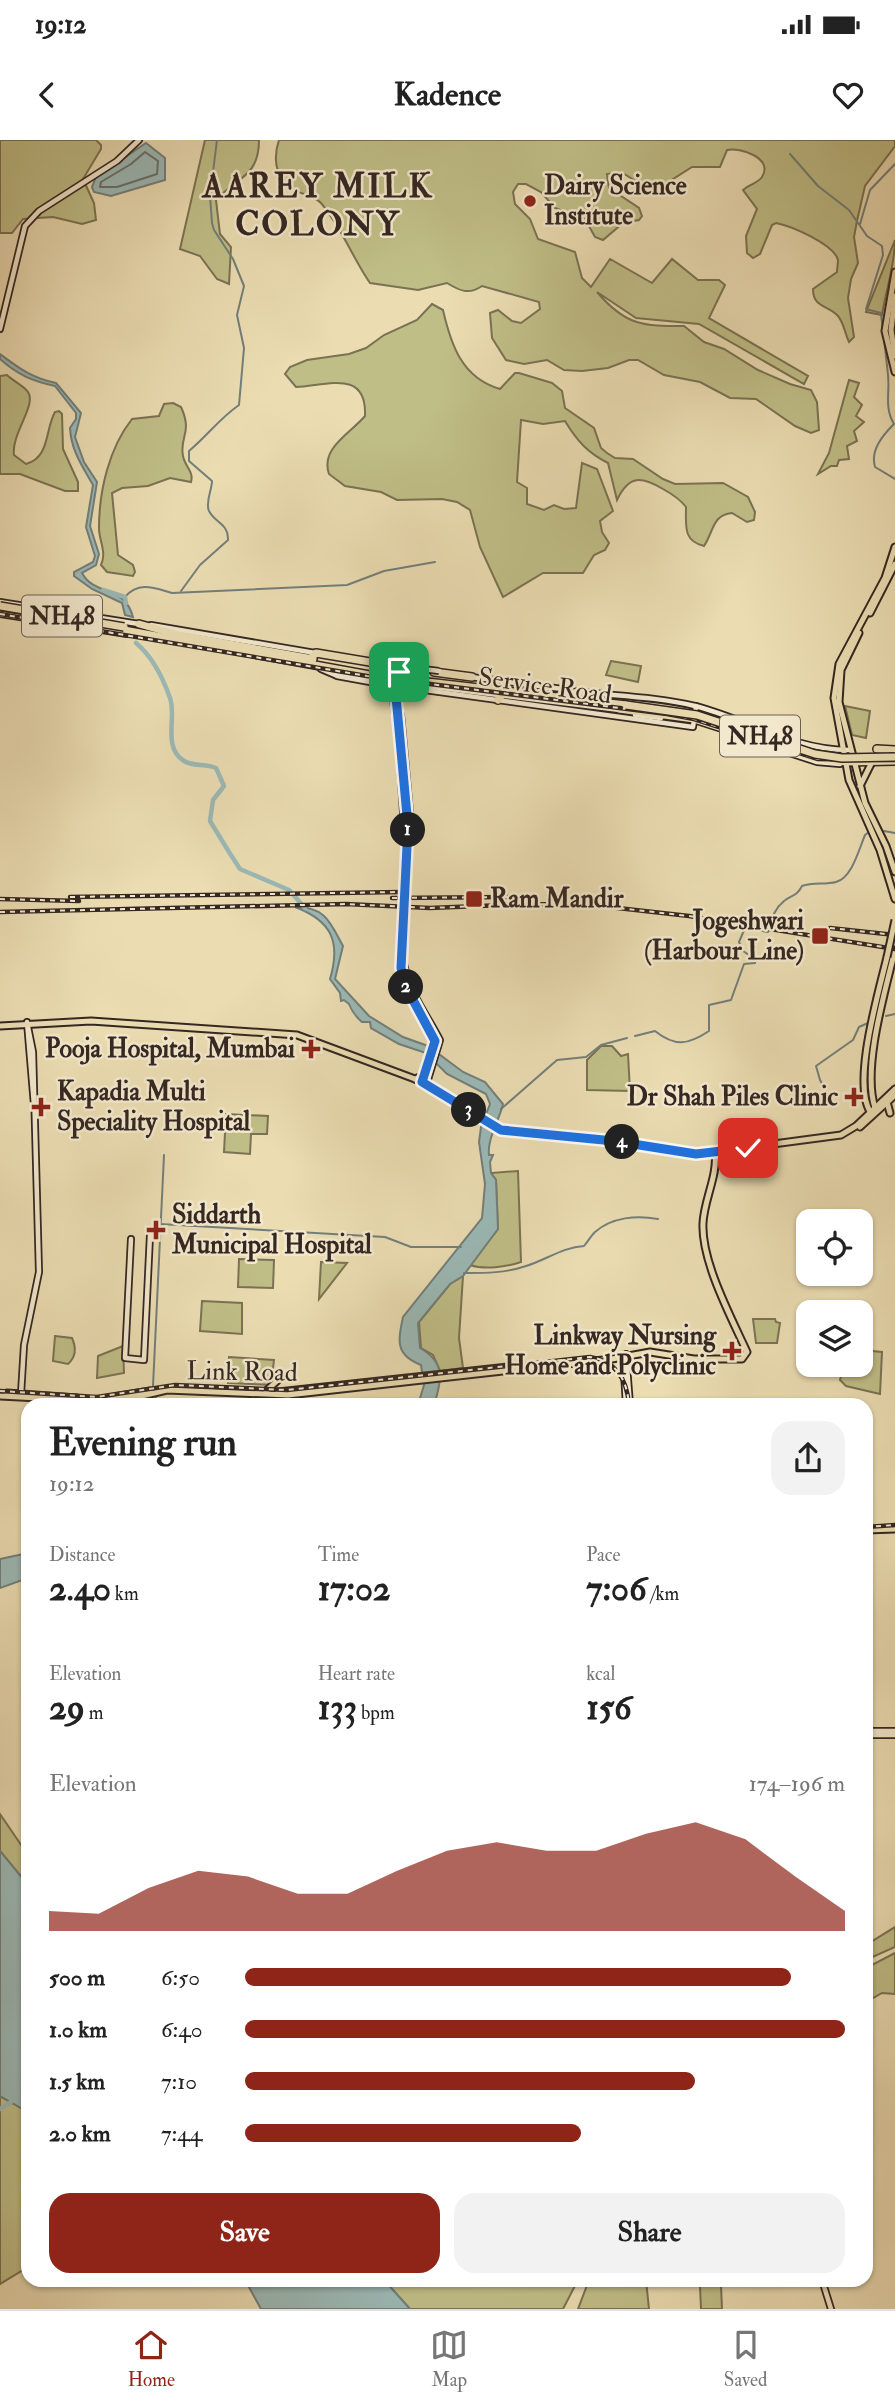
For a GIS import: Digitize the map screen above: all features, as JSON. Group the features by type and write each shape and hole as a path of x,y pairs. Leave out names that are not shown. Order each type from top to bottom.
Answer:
{"highway":[{"name":"NH48","path":"0,608 375,676 502,695 529,693 626,703"},
{"path":"139,624 176,635"},
{"name":"NH48","path":"124,630 314,655 376,671 515,686 697,715 815,754 842,758 895,756"},
{"path":"314,655 472,677"},
{"path":"561,694 582,692"},
{"path":"529,693 559,701 694,723 794,753 847,763 879,763 895,756"},
{"path":"877,748 895,756"}],"main road":[{"path":"0,329 25,226 39,211 117,161 139,140"},
{"path":"895,272 886,331 895,372"},
{"path":"895,296 891,330 895,356"},
{"path":"846,750 834,698 839,664 885,578 895,547"},
{"path":"895,564 841,670 839,702 847,763 860,811 880,850 895,899"},
{"path":"0,608 13,604 314,655"},
{"path":"11,615 13,604"},
{"path":"0,608 11,615 124,630 317,667 335,675 397,685 502,695 694,723 696,706"},
{"path":"424,1082 437,1045 402,977 408,826 396,681 399,672 407,667 515,686 696,706 801,744 846,750"},
{"path":"397,685 407,864"},
{"path":"397,685 411,837 407,864"},
{"name":"Service Road","path":"502,695 557,707 694,723"},
{"path":"847,763 860,786 895,872"},
{"path":"860,786 879,763"},
{"path":"0,1027 93,1023 295,1038 424,1082 503,1132 614,1143 690,1155 715,1155 842,1137 858,1129 873,1110 871,1064 895,920"},
{"path":"873,1110 863,1091 865,1055 890,957 895,950"},
{"path":"0,1395 19,1397 23,1339 37,1271 34,1105 28,1025"},
{"path":"306,1040 424,1082"},
{"path":"424,1082 432,1061"},
{"path":"884,1102 895,1089"},
{"path":"715,1155 841,1135 895,1095"},
{"path":"873,1100 884,1102"},
{"path":"884,1102 890,1113"},
{"path":"414,1379 624,1358 650,1352 694,1359 745,1358 747,1352 716,1284 703,1240 701,1220 715,1155"},
{"path":"131,1239 125,1358 144,1360 150,1236"},
{"path":"624,1358 627,1398"},
{"name":"Link Road","path":"133,1398 167,1390 272,1395 414,1379"},
{"name":"Link Road","path":"329,1389 414,1379"},
{"path":"266,1391 277,1381 279,1392"},
{"name":"Link Road","path":"19,1397 117,1398 168,1387 304,1392"},
{"name":"Link Road","path":"19,1397 38,1398"},
{"path":"873,1529 895,1527"},
{"path":"873,1733 895,1733"},
{"path":"823,2287 830,2309"}],"shaded area":[{"path":"0,140 96,140 101,149 83,179 94,203 96,220 82,224 53,217 23,219 12,233 0,233"},
{"path":"205,140 259,140 258,152 251,169 216,200 220,234 231,247 229,284 217,279 200,256 180,249"},
{"path":"279,140 895,140 895,146 865,186 854,237 858,263 851,279 848,298 854,337 849,342 838,316 818,303 814,295 813,289 837,272 838,260 829,248 801,232 776,223 772,225 760,254 753,258 747,253 746,236 757,209 743,190 760,179 764,170 760,159 754,155 740,150 727,150 720,167 692,167 659,188 647,188 621,172 607,174 609,188 639,208 642,216 639,220 623,223 603,240 595,237 585,219 555,208 541,192 526,184 518,184 513,192 515,204 530,219 538,239 575,252 582,278 591,287 610,259 652,283 672,259 698,280 719,280 725,285 709,318 808,376 804,384 699,324 636,318 597,292 626,318 646,324 684,326 704,342 724,349 758,370 811,390 817,402 819,430 811,433 795,426 756,399 730,398 700,382 664,375 638,360 582,371 564,370 547,360 524,364 506,360 492,338 490,313 498,310 512,321 521,323 540,309 539,302 482,286 464,291 447,283 418,290 370,283 321,203 292,189 281,177 276,162"},
{"path":"895,240 882,315 866,312"},
{"path":"432,304 443,310 460,358 476,377 500,389 515,373 552,383 562,391 565,408 594,428 601,448 607,453 615,458 633,459 675,484 723,483 748,497 755,512 754,520 747,522 732,513 725,514 717,520 704,546 697,544 687,532 686,507 673,495 648,482 636,480 626,486 617,500 608,463 583,446 565,421 543,424 521,420 517,482 527,488 527,504 544,510 554,505 564,509 576,508 582,463 597,469 613,511 600,521 602,532 609,543 605,550 594,555 583,573 543,573 503,597 480,547 470,510 457,502 442,499 397,500 381,492 345,486 329,474 327,465 333,449 365,416 364,401 359,391 352,385 342,383 296,387 285,374 290,367 307,360 349,354 366,348 384,335 417,320"},
{"path":"7,375 28,392 30,398 16,438 14,455 26,464 34,461 46,442 55,412 59,411 62,414 63,449 78,482 78,491 65,491 20,474 0,474 0,376"},
{"path":"849,380 859,383 854,397 862,405 856,416 864,422 854,431 857,441 847,446 849,459 839,460 837,466 831,466 818,474 829,453"},
{"path":"173,403 181,407 186,423 182,450 191,482 170,478 148,486 122,488 112,493 118,555 133,565 135,572 133,576 107,572 101,565 103,556 99,514 111,456 132,419 159,416 164,404"},
{"path":"611,661 641,666 638,682 606,675"},
{"path":"845,706 870,711 866,738 852,735"},
{"path":"601,1046 612,1046 621,1056 628,1054 630,1091 587,1090 587,1060"},
{"path":"226,1114 268,1116 267,1134 251,1134 250,1154 224,1152"},
{"path":"518,1171 521,1262 496,1267 470,1265 498,1229 496,1180 491,1173"},
{"path":"239,1259 274,1260 273,1288 238,1287"},
{"path":"321,1262 347,1263 319,1299"},
{"path":"463,1276 459,1338 463,1368 440,1371 433,1355 421,1348 419,1322 450,1284"},
{"path":"202,1301 242,1303 242,1334 200,1331"},
{"path":"753,1319 775,1319 780,1323 777,1343 756,1343"},
{"path":"55,1336 72,1338 74,1352 68,1364 53,1361"},
{"path":"123,1346 124,1373 97,1378 98,1356"},
{"path":"873,1351 882,1352 880,1394 846,1386 840,1380 841,1377 873,1377"},
{"path":"229,1357 274,1360 271,1385 228,1383"},
{"path":"0,1814 21,1845 21,1876 0,1851"},
{"path":"895,1927 895,1947 873,1957 873,1941"},
{"path":"895,1953 895,1994 882,1993 873,1998 873,1964"},
{"path":"0,2096 21,2108 21,2271 0,2284"},
{"path":"390,2287 574,2287 563,2309 410,2309"},
{"path":"586,2287 647,2287 649,2309 578,2309"},
{"path":"700,2287 721,2287 722,2309 701,2309"}],"water":[{"path":"146,143 165,158 165,180 111,196 94,192 92,187 96,177"},
{"path":"0,354 32,375 56,383 81,413 75,437 84,462 97,482 90,526 99,554 96,565 82,573 94,585 123,600 133,617 125,615 122,603 92,589 74,576 74,572 93,562 95,556 86,527 93,485 72,444 70,428 76,419 76,413 55,386 19,373 0,359"},
{"path":"295,907 314,910 326,917 343,946 335,979 369,1016 403,1037 428,1046 463,1072 485,1082 503,1104 489,1149 489,1155 493,1155 490,1162 491,1173 496,1180 498,1229 463,1276 450,1284 418,1323 420,1348 434,1360 440,1373 436,1398 420,1398 424,1385 421,1365 403,1352 400,1346 401,1326 403,1317 482,1218 485,1184 479,1142 481,1127 490,1104 486,1094 447,1074 426,1053 399,1044 371,1028 370,1022 362,1022 357,1018 349,1004 341,1001 340,993 330,979 334,944 330,934 318,919"},
{"path":"21,1554 21,1580 0,1588 0,1559"},
{"path":"0,1851 21,1876 21,2108 0,2096"},
{"path":"249,2287 390,2287 410,2309 261,2309"}],"waterway":[{"path":"181,591 200,565 228,540 226,530 209,511 212,481 189,461 189,451 239,405 244,348 237,315 244,286 233,259 212,223 210,196 217,140"},
{"path":"790,154 818,186 849,210 867,236 882,246 883,255 866,309 881,313 888,375 888,406 894,424 878,443 874,461 875,467 895,479"},
{"path":"860,224 870,190 895,164"},
{"path":"125,597 141,587 172,593 347,585 384,571 435,562"},
{"path":"103,590 125,597 126,603"},
{"path":"136,643 152,661 167,690 172,706 172,740 177,755 188,763 216,768 224,786 213,800 210,821 229,852 240,869 289,890 305,908"},
{"path":"884,831 895,833"},
{"path":"635,1036 655,1031 669,1040 682,1042 695,1039 709,1031 709,1005 731,1000 744,964 755,963 755,959 743,951 739,942 745,928 768,932 777,908 802,886 832,883 842,879 851,869 865,835 869,832"},
{"path":"886,1016 895,1014"},
{"path":"829,1096 816,1066 853,1040 859,1027 868,1023"},
{"path":"501,1109 557,1060 586,1057 601,1045 627,1038"},
{"path":"153,1386 164,1155"},
{"path":"464,1273 518,1268 584,1246 595,1232 617,1220 633,1217 658,1219"},
{"path":"160,1224 385,1237 411,1247 461,1247"},
{"path":"0,2109 11,2102"}],"railway":[{"path":"0,614 367,676 667,714 694,719 818,759 895,760"},
{"path":"70,897 402,892"},
{"path":"392,898 511,897"},
{"path":"0,899 79,901"},
{"path":"0,912 346,904 430,908 528,904 591,905 689,916 895,949"},
{"path":"830,928 895,935"},
{"path":"0,1391 97,1397 175,1385 287,1390 590,1357 614,1367 623,1380 628,1398"},
{"path":"873,1527 895,1525"}],"place":[{"name":"Dairy Science Institute","path":"530,201"},
{"name":"Ram Mandir","path":"474,899"},
{"name":"Jogeshwari (Harbour Line)","path":"820,936"},
{"name":"Pooja Hospital, Mumbai","path":"311,1049"},
{"name":"Dr Shah Piles Clinic","path":"854,1097"},
{"name":"Kapadia Multi Speciality Hospital","path":"41,1107"},
{"name":"Siddarth Municipal Hospital","path":"156,1230"},
{"name":"Linkway Nursing Home and Polyclinic","path":"732,1351"}],"district":[{"name":"AAREY MILK COLONY","path":"318,205"}],"route":[{"path":"399,672 395,686 408,826 400,960 406,987 435,1041 422,1082 440,1090 501,1130 614,1141 696,1154 748,1148"}]}
